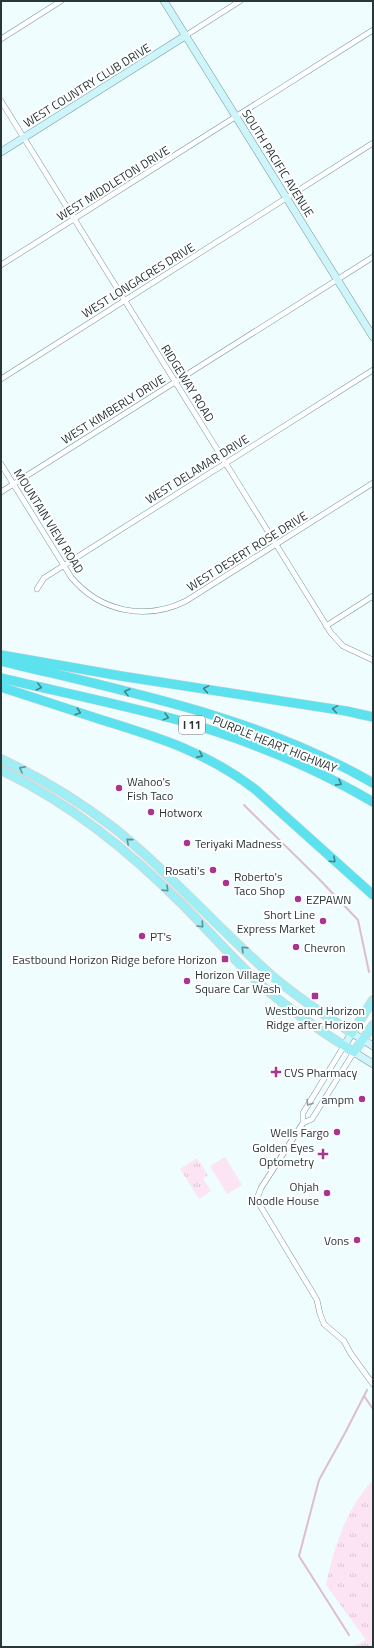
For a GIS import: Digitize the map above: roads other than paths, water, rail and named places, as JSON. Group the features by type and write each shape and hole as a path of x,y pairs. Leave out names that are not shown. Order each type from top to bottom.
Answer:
{"highway":[{"path":"1,655 121,676 346,711 373,717"},
{"name":"PURPLE HEART HIGHWAY","path":"1,661 177,704 243,724 320,756 373,783"},
{"name":"PURPLE HEART HIGHWAY","path":"1,678 134,709 215,732 250,744 327,777 373,802"},
{"path":"1,687 175,743 219,765 256,790 369,892 373,900"}],"main road":[{"path":"1,759 44,781 89,810 114,829 150,860 285,987 314,1009 352,1033 373,1000"},
{"path":"1,770 59,802 95,826 143,867 184,906 262,986 307,1021 354,1052 364,1040 373,1025"},
{"path":"59,802 65,799 81,809 89,810"},
{"path":"143,867 150,860"},
{"path":"213,937 222,928"}],"street":[{"path":"1,39 61,1"},
{"name":"SOUTH PACIFIC AVENUE","path":"164,1 373,337"},
{"path":"185,36 240,1"},
{"name":"WEST MIDDLETON DRIVE","path":"1,265 373,30"},
{"name":"WEST COUNTRY CLUB DRIVE","path":"1,152 185,36"},
{"name":"RIDGEWAY ROAD","path":"1,101 326,626 335,639 343,646 373,660"},
{"name":"WEST LONGACRES DRIVE","path":"1,378 373,144"},
{"name":"WEST KIMBERLY DRIVE","path":"1,492 373,257"},
{"name":"WEST DELAMAR DRIVE","path":"37,589 44,578 64,564 373,370"},
{"name":"MOUNTAIN VIEW ROAD","path":"1,464 72,577 86,593 104,603 124,609"},
{"name":"WEST DESERT ROSE DRIVE","path":"124,609 153,612 175,606 186,601 373,483"},
{"path":"326,626 373,596"},
{"path":"373,1046 352,1033 303,1113 303,1123 261,1188 258,1196 258,1202 317,1300 324,1324 344,1341 351,1354 373,1384"},
{"path":"303,1123 312,1119 354,1052 373,1064"}],"waterway":[{"path":"244,805 358,920 369,972"},
{"path":"349,1635 299,1556 319,1480 367,1390"},
{"path":"364,1396 373,1409"}],"place":[{"name":"Wahoo's Fish Taco","path":"119,788"},
{"name":"Hotworx","path":"151,812"},
{"name":"Teriyaki Madness","path":"187,843"},
{"name":"Rosati's","path":"213,870"},
{"name":"Roberto's Taco Shop","path":"226,883"},
{"name":"EZPAWN","path":"298,899"},
{"name":"Short Line Express Market","path":"323,921"},
{"name":"PT's","path":"142,936"},
{"name":"Chevron","path":"296,947"},
{"name":"Eastbound Horizon Ridge before Horizon","path":"225,959"},
{"name":"Horizon Village Square Car Wash","path":"187,981"},
{"name":"Westbound Horizon Ridge after Horizon","path":"315,996"},
{"name":"CVS Pharmacy","path":"276,1072"},
{"name":"ampm","path":"362,1099"},
{"name":"Wells Fargo","path":"337,1132"},
{"name":"Golden Eyes Optometry","path":"323,1154"},
{"name":"Ohjah Noodle House","path":"327,1193"},
{"name":"Vons","path":"357,1240"}]}
